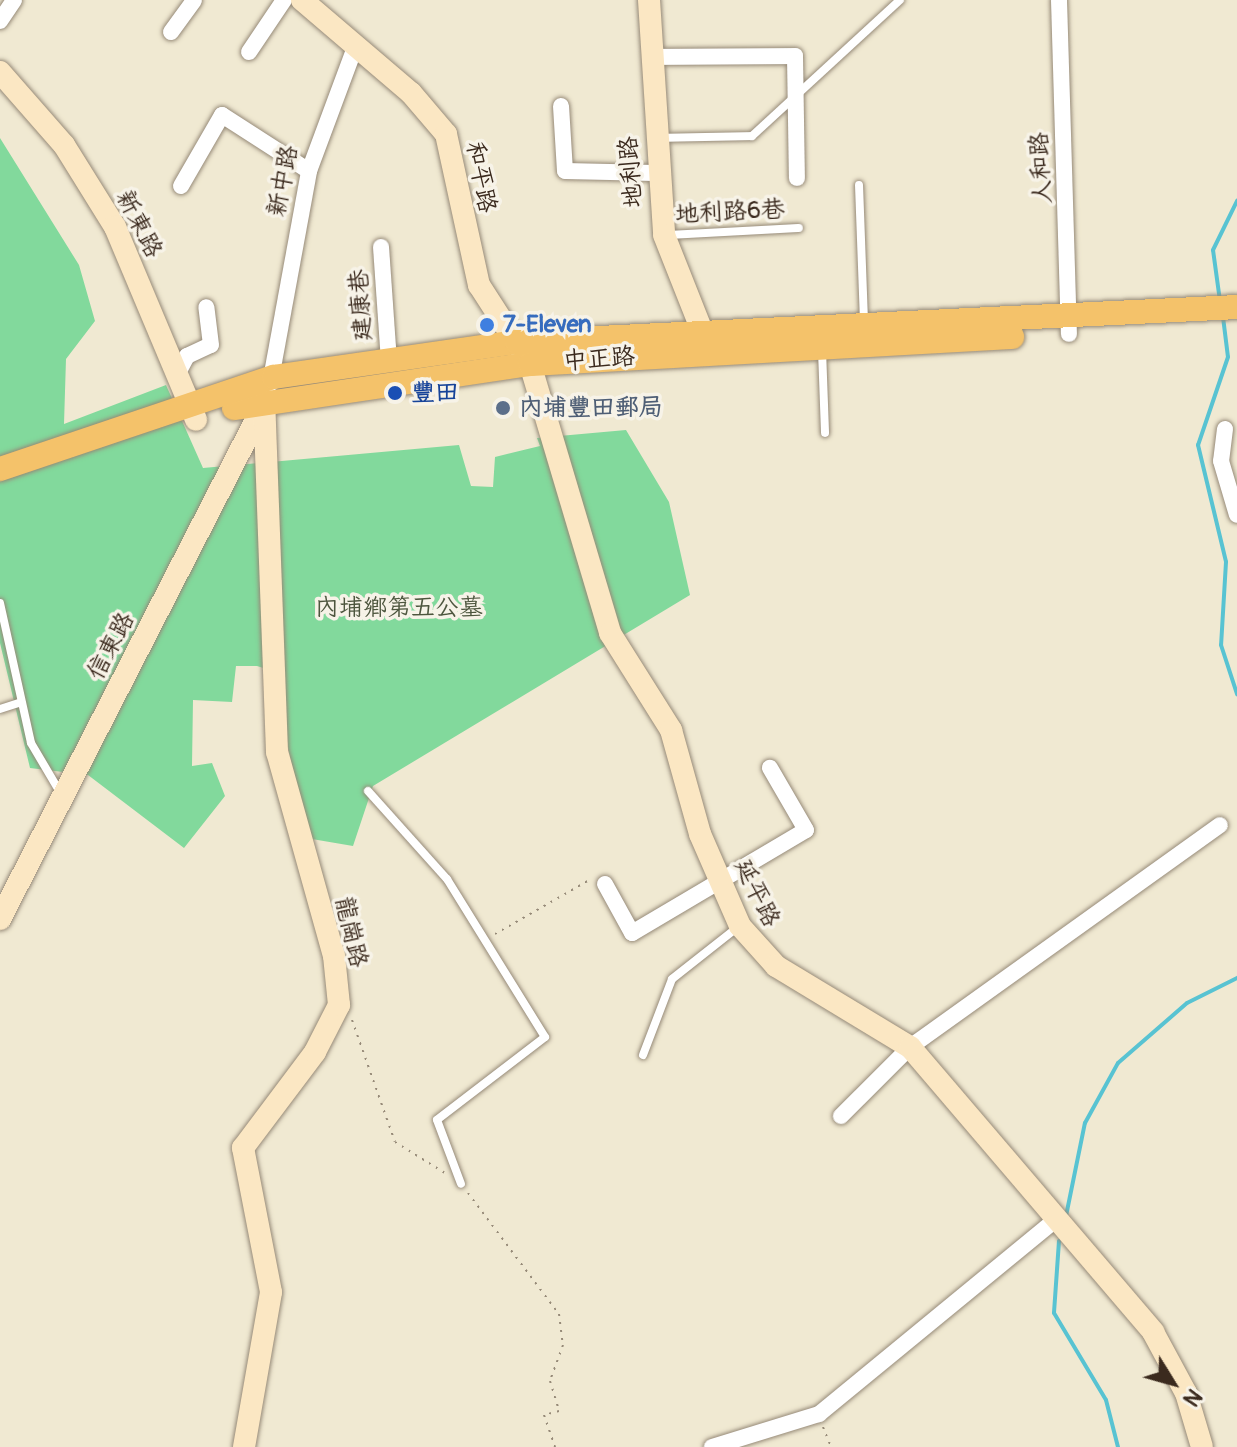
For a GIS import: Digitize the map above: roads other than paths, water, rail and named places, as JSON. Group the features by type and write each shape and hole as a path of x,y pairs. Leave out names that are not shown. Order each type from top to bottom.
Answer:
{"main road":[{"name":"中正路","path":"269,388 530,364 821,346 1227,315"},
{"name":"中正路","path":"0,469 269,388 389,360 517,342 702,331 865,326 1069,327"},
{"name":"中正路","path":"0,485 194,412"}],"street":[{"path":"0,21 14,0"},
{"path":"171,32 194,0"},
{"path":"249,52 284,0"},
{"path":"302,0 354,50"},
{"name":"地利路","path":"649,0 655,173 664,235 702,331"},
{"name":"人和路","path":"1059,0 1069,327"},
{"name":"新中路","path":"269,388 309,171 354,50"},
{"name":"和平路","path":"354,50 411,93 446,134 479,285 517,342"},
{"path":"651,57 795,56 797,178"},
{"name":"新東路","path":"0,72 64,145 115,227 194,412"},
{"path":"561,106 565,171 655,173"},
{"path":"181,186 222,115 309,171"},
{"name":"建康巷","path":"381,247 389,360"},
{"path":"179,371 187,356 211,345 206,307"},
{"name":"延平路","path":"517,342 530,364 610,633 671,730 685,790 740,926 776,966 910,1047 1153,1332 1186,1393 1202,1447"},
{"name":"信東路","path":"0,919 254,432 269,388"},
{"name":"龍崗路","path":"244,1447 271,1292 243,1148 315,1052 339,1005 334,956 277,752 269,388"},
{"path":"1225,429 1236,506"},
{"path":"598,882 632,933 806,830 770,768"},
{"path":"841,1116 910,1047 1220,825"},
{"path":"712,1447 819,1414 1055,1220"},
{"name":"延平路","path":"1153,1332 1188,1447"}],"lane":[{"path":"653,138 752,136 795,100 900,0"},
{"path":"859,185 865,326"},
{"name":"地利路6巷","path":"664,235 799,228"},
{"path":"821,346 825,433"},
{"path":"0,603 31,743 62,795"},
{"path":"0,709 21,702"},
{"path":"368,791 447,879 545,1043 437,1120 461,1184"},
{"path":"643,1055 672,979 740,926"}],"waterway":[{"path":"1220,301 1213,250 1237,201"},
{"path":"1223,317 1228,357 1198,445 1226,562 1221,645 1237,694"},
{"path":"1066,1216 1085,1123 1118,1063 1187,1003 1237,978"},
{"path":"1059,1241 1054,1313 1106,1400 1118,1447"}],"place":[{"name":"7-Eleven","path":"487,325"},
{"name":"豐田","path":"395,393"},
{"name":"內埔豐田郵局","path":"503,408"}],"park label":[{"name":"內埔鄉第五公墓","path":"399,608"}]}
